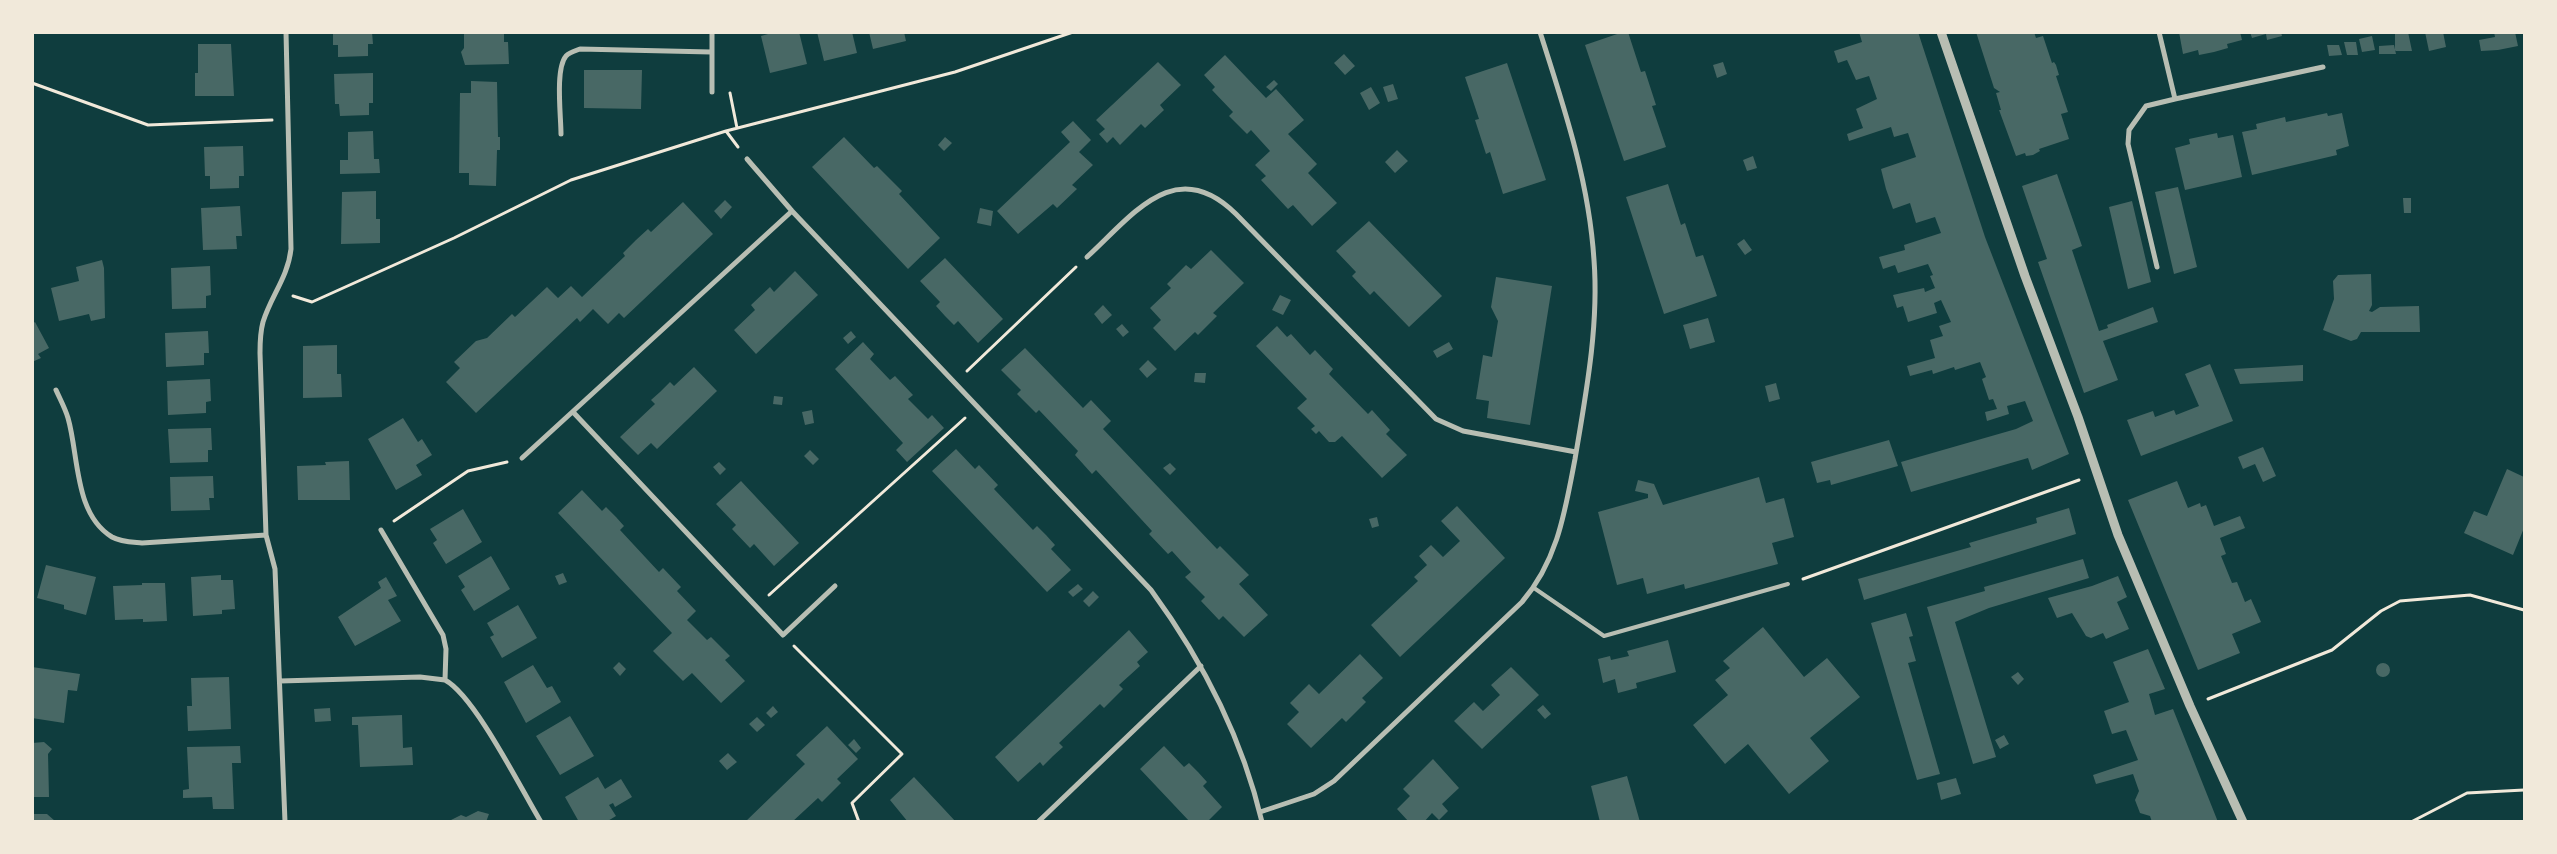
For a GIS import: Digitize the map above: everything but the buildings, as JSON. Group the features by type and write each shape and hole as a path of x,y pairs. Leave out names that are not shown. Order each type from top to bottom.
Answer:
{"street":[{"path":"284,822 275,570 266,535 260,333 286,274 291,249 286,32"},
{"path":"712,32 712,92"},
{"path":"1260,812 1300,800 1334,781 1510,614 1534,588 1558,540 1576,452 1592,338 1594,261 1589,215 1578,157 1540,32"},
{"path":"1941,32 2021,267 2078,417 2118,535 2190,706 2244,822"},
{"path":"2159,32 2175,99"},
{"path":"561,134 560,75 562,63 572,52 580,49 711,52"},
{"path":"2157,267 2128,144 2128,133 2146,106 2323,66"},
{"path":"747,159 792,211 1151,590 1201,666 1242,750 1262,822"},
{"path":"1087,257 1153,197 1178,190 1209,194 1225,203 1436,419 1462,431 1576,452"},
{"path":"522,458 792,211"},
{"path":"56,390 68,418 86,504 94,518 113,537 126,542 142,543 266,535"},
{"path":"573,412 783,635 835,586"},
{"path":"381,530 443,635 446,662 445,680"},
{"path":"1038,822 1201,666"},
{"path":"280,681 420,677 445,680 453,684 472,706 541,822"}],"lane":[{"path":"1534,588 1604,636 1788,584"}],"path":[{"path":"278,292 312,302 454,238 571,180 737,128 955,72 1073,32"},
{"path":"32,83 148,125 289,119"},
{"path":"712,84 729,85 737,128"},
{"path":"955,382 1087,257"},
{"path":"756,606 978,406"},
{"path":"381,530 468,471 522,458"},
{"path":"1788,584 2096,474"},
{"path":"2190,706 2332,650 2381,611 2400,601 2470,595 2524,610"},
{"path":"783,635 902,754 852,803 859,822"},
{"path":"2411,822 2467,793 2524,790"}]}
